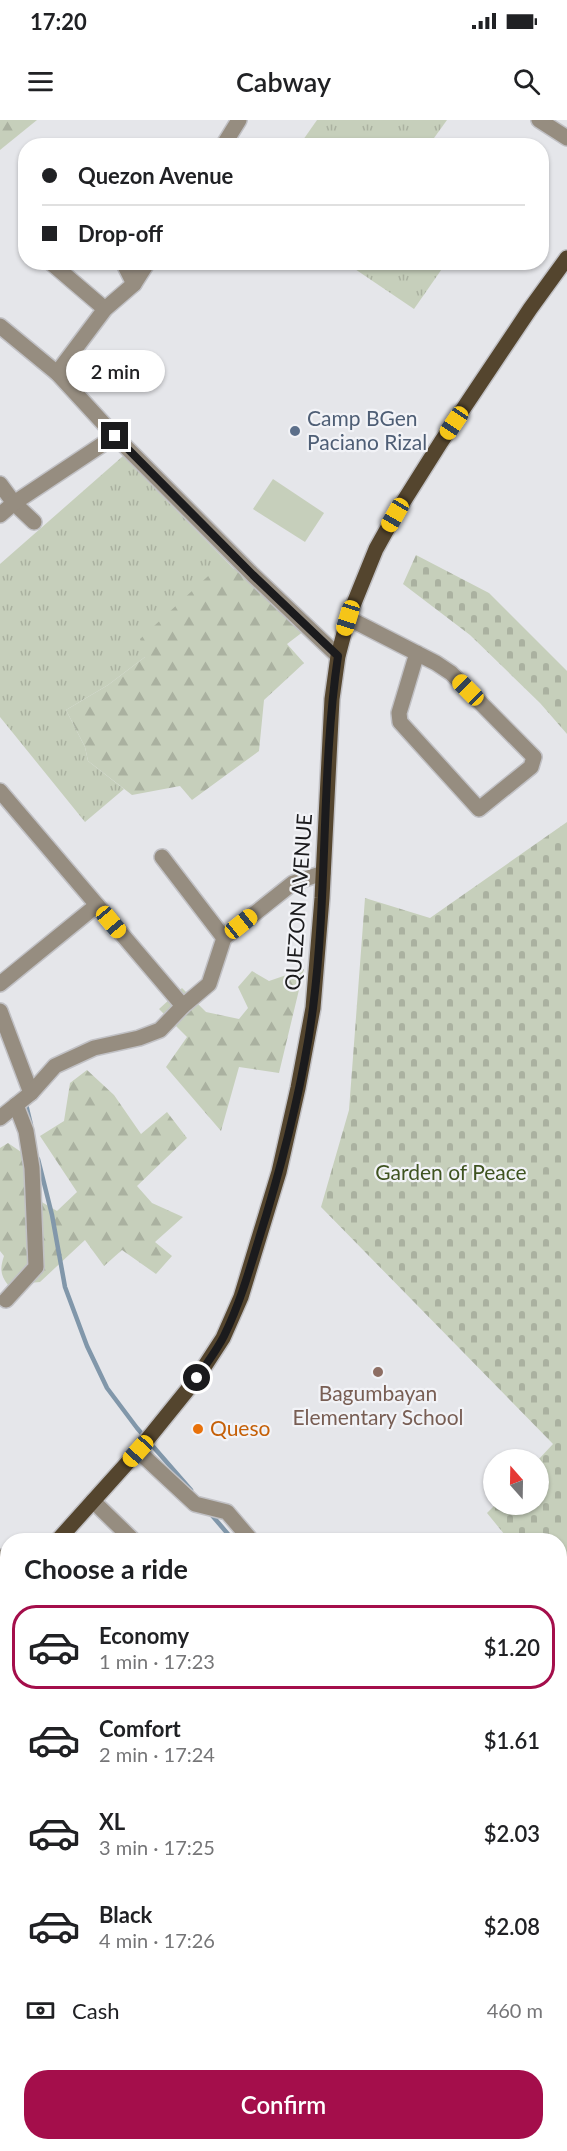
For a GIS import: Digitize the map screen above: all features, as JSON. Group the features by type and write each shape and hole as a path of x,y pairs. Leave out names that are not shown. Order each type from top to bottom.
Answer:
{"main road":[{"name":"QUEZON AVENUE","path":"64,1533 138,1451 197,1378 228,1328 246,1282 279,1172 313,1008 332,699 338,656 348,618 376,549 401,506 530,309 567,258"}],"street":[{"path":"228,138 239,120"},
{"path":"539,120 567,138"},
{"path":"59,270 105,309"},
{"path":"127,270 134,284"},
{"path":"57,373 105,309 134,284 143,270"},
{"path":"0,326 57,373 115,436 253,575 338,656"},
{"path":"0,515 14,503 115,436"},
{"path":"0,484 14,503 34,522"},
{"path":"348,618 417,653 451,673 534,757 531,767 478,809 400,722 399,713 417,653"},
{"path":"0,791 183,1006"},
{"path":"162,857 224,938"},
{"path":"0,1118 31,1093 55,1066 94,1048 139,1038 160,1030 208,984 224,938 293,883 323,873"},
{"path":"0,984 97,905"},
{"path":"0,1011 31,1093"},
{"path":"6,1300 36,1267 32,1168 26,1131 16,1105"},
{"path":"138,1451 195,1504 228,1512 245,1533"},
{"path":"93,1501 126,1533"}],"green space":[{"path":"0,120 37,120 0,150"},
{"path":"317,120 447,120 434,138 304,138"},
{"path":"356,270 441,270 414,309"},
{"path":"123,456 235,570 219,567 145,657 108,685 66,710 85,747 88,761 124,789 85,822 0,717 0,564"},
{"path":"273,479 324,513 305,542 253,509"},
{"path":"416,555 489,593 567,671 567,734 540,703 470,635 403,584"},
{"path":"219,566 240,570 304,631 287,644 304,663 264,700 259,751 192,800 180,786 132,795 88,761 85,747 66,710 108,685 145,657 140,639"},
{"name":"Garden of Peace","path":"567,822 567,1533 503,1533 489,1515 549,1515 548,1449 553,1444 321,1207 349,1110 365,898 430,918"},
{"path":"304,969 279,1073 239,1067 221,1131 166,1067 187,1037 159,1009 182,988 206,1012 239,1019 248,1008 238,987 252,971 269,981"},
{"path":"87,1070 114,1095 141,1134 167,1112 187,1138 137,1186 152,1203 183,1217 155,1242 172,1256 156,1274 122,1250 104,1266 85,1240 40,1282 8,1285 2,1275 4,1256 0,1251 0,1148 8,1143 27,1156 40,1201 57,1211 77,1192 40,1136 64,1121 70,1083"}],"waterway":[{"path":"25,1100 31,1125"},
{"path":"38,1159 52,1215 65,1287 87,1346 107,1388 137,1428 191,1490"},
{"path":"210,1513 227,1533"}],"place":[{"name":"Camp BGen Paciano Rizal","path":"295,431"},
{"name":"Bagumbayan Elementary School","path":"378,1372"},
{"name":"Queso","path":"198,1429"}],"route":[{"path":"115,436 253,575 338,656 332,699 322,898 313,1008 298,1088 279,1172 241,1297 223,1338 197,1378"}]}
